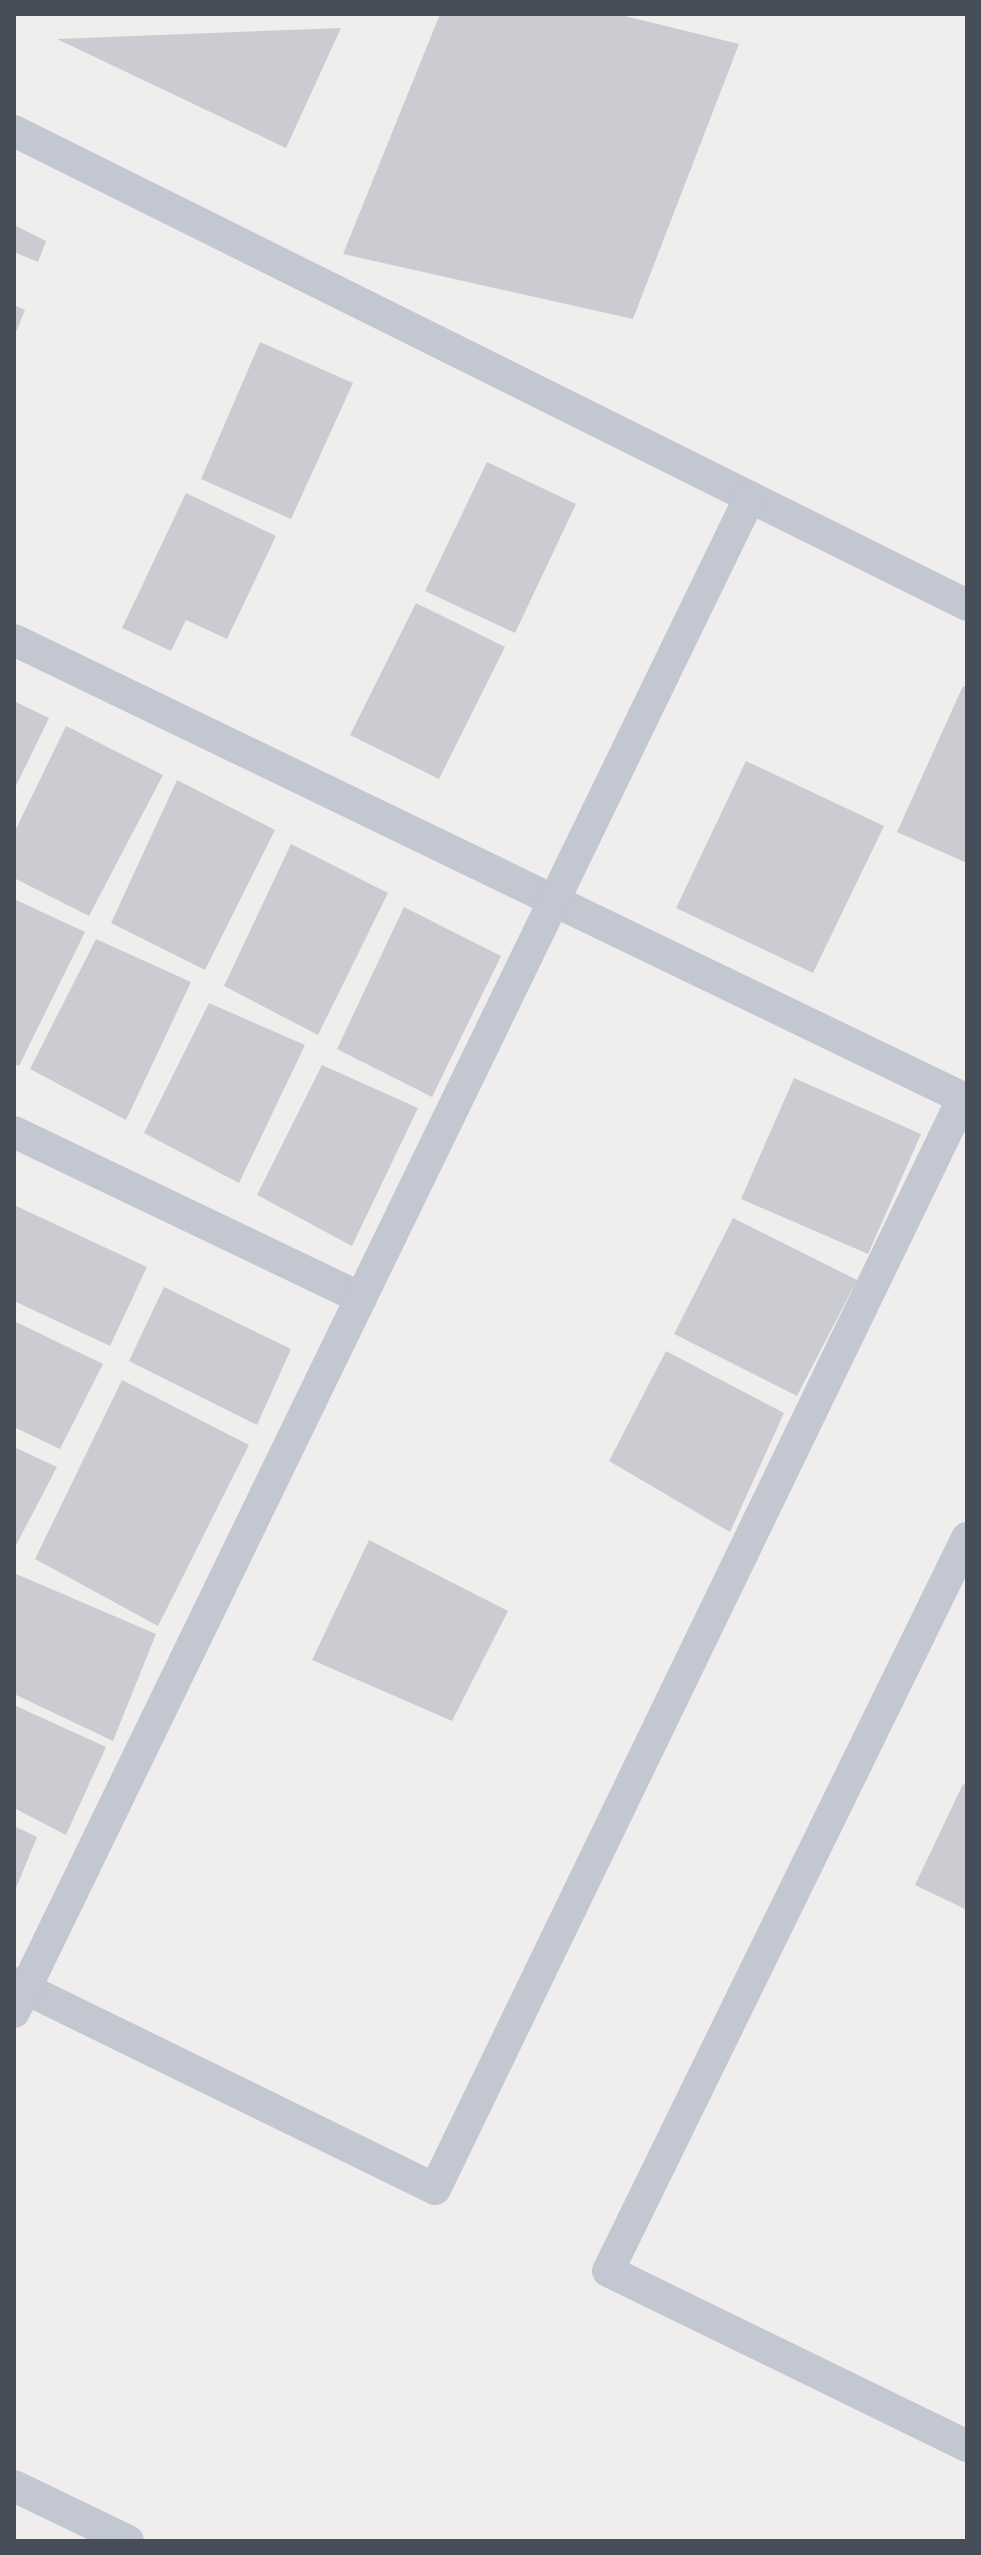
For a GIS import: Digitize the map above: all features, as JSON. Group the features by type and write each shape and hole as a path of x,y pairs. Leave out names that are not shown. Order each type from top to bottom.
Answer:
{"street":[{"path":"14,131 967,605"},
{"path":"14,640 554,901 963,1098 435,2189 18,1995 361,1298 554,901 750,497"},
{"path":"14,1132 361,1298"},
{"path":"967,1538 608,2271 967,2446"},
{"path":"14,2486 128,2541"}],"building":[{"path":"440,14 617,14 739,44 633,319 343,254"},
{"path":"341,28 286,148 57,39"},
{"path":"14,225 46,241 38,262 14,252"},
{"path":"14,305 25,310 14,337"},
{"path":"260,342 353,383 291,519 201,479"},
{"path":"487,462 576,504 515,633 425,591"},
{"path":"186,493 276,536 227,639 186,620 171,651 122,628"},
{"path":"416,603 505,647 439,779 350,735"},
{"path":"963,686 967,688 967,863 897,832"},
{"path":"14,701 49,718 14,790"},
{"path":"66,726 163,775 89,916 14,878 14,833"},
{"path":"746,761 884,826 813,973 676,908"},
{"path":"177,780 275,830 205,970 111,923"},
{"path":"291,844 388,893 318,1035 224,986"},
{"path":"14,899 85,932 19,1066 14,1064"},
{"path":"404,907 501,956 432,1097 337,1049"},
{"path":"96,939 191,982 126,1120 30,1069"},
{"path":"209,1003 305,1045 239,1183 144,1133"},
{"path":"322,1065 418,1108 352,1246 257,1195"},
{"path":"794,1078 921,1134 868,1254 741,1199"},
{"path":"14,1205 147,1267 110,1346 14,1301"},
{"path":"733,1218 857,1280 797,1396 674,1334"},
{"path":"164,1287 291,1349 257,1425 129,1361"},
{"path":"14,1321 103,1364 60,1449 14,1427"},
{"path":"666,1351 784,1413 730,1532 609,1461"},
{"path":"122,1380 249,1445 158,1626 35,1559"},
{"path":"14,1447 57,1467 14,1549"},
{"path":"369,1540 508,1611 452,1721 312,1660"},
{"path":"14,1573 156,1634 113,1741 14,1694"},
{"path":"14,1705 106,1747 66,1835 14,1808"},
{"path":"963,1784 967,1786 967,1910 915,1885"},
{"path":"14,1826 37,1837 14,1893"}]}
